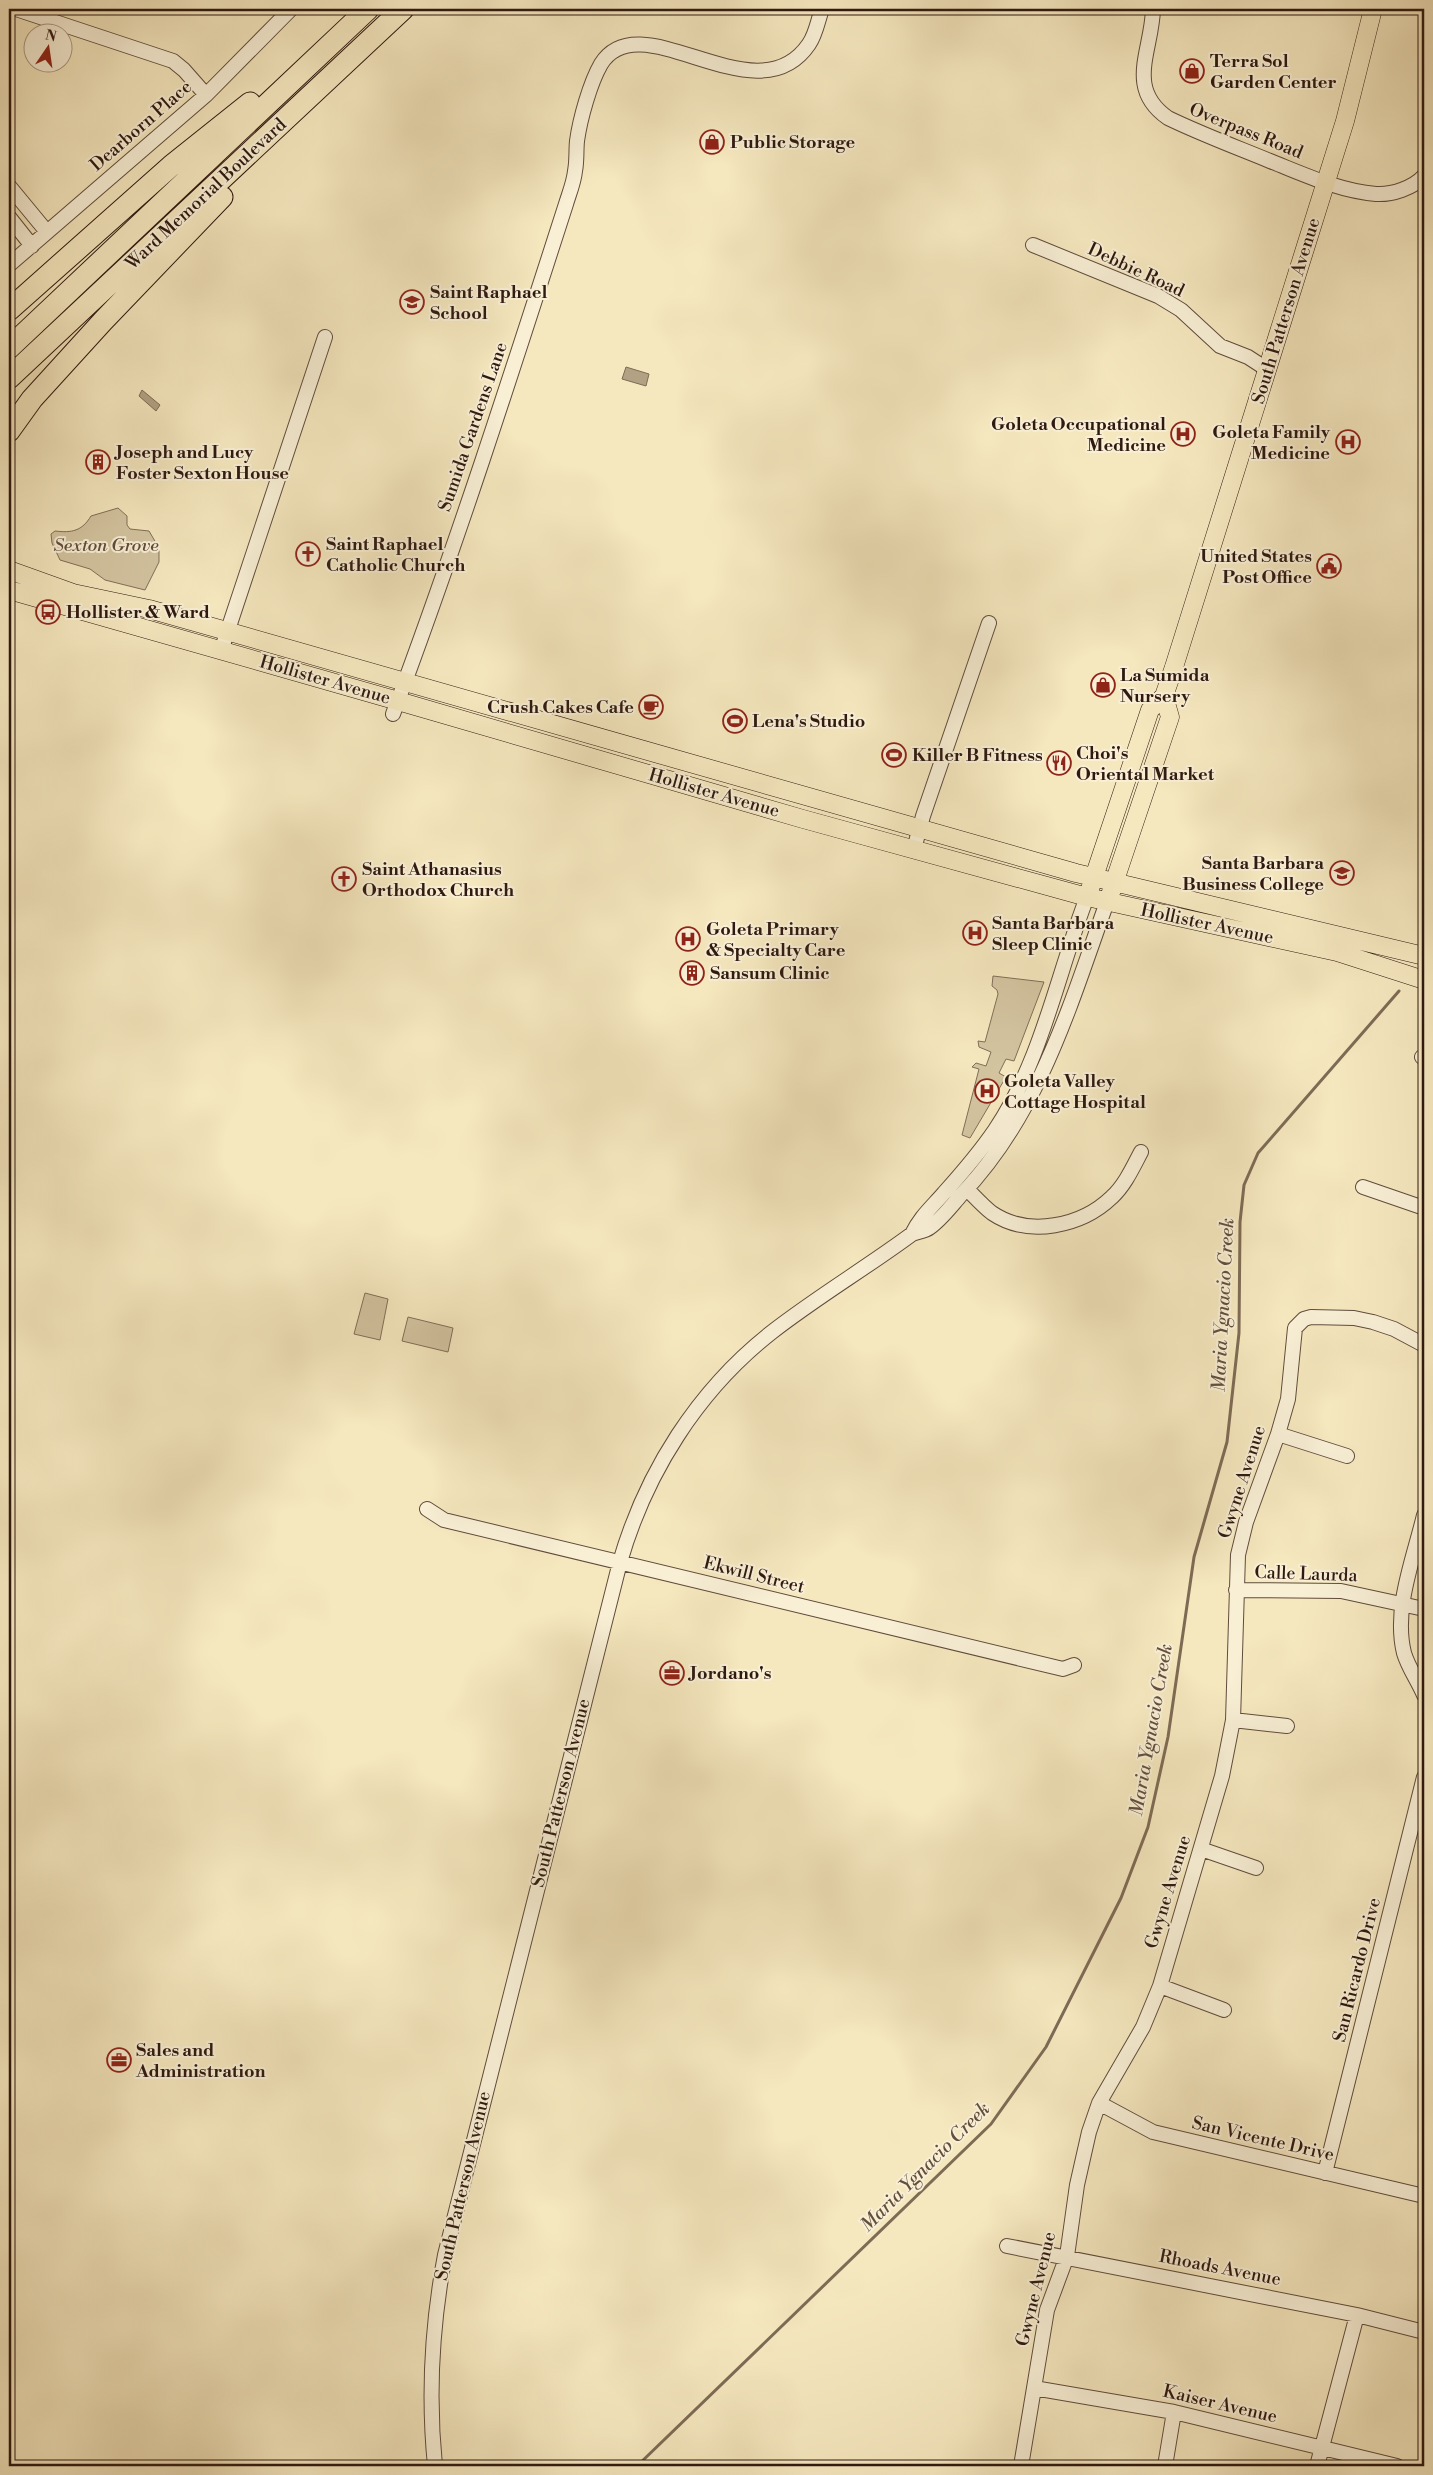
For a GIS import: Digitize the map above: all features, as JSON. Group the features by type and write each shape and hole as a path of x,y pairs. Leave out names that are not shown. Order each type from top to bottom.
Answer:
{"highway":[{"name":"Ward Memorial Boulevard","path":"9,348 368,9"},
{"name":"Ward Memorial Boulevard","path":"9,378 403,9"},
{"path":"9,310 171,166 282,76 331,44"},
{"path":"9,431 32,399 103,321 280,139 314,92"}],"main road":[{"name":"South Patterson Avenue","path":"1087,897 1150,710 1164,696 1327,182 1356,81 1373,9"},
{"name":"Hollister Avenue","path":"9,570 73,593 149,608 1094,878 1424,956"},
{"name":"Hollister Avenue","path":"9,590 221,651 395,707 1087,897 1337,952 1424,980"},
{"name":"South Patterson Avenue","path":"1107,902 1170,717 1164,696"}],"street":[{"path":"16,9 173,61 184,70 206,95"},
{"name":"Dearborn Place","path":"9,265 206,95 291,9"},
{"name":"Sumida Gardens Lane","path":"395,707 406,681 566,204 575,172 577,140 601,63 618,48 633,42 650,42 741,68 759,71 777,68 794,60 807,47 812,39 822,9"},
{"name":"Overpass Road","path":"1153,9 1153,22 1142,74 1145,92 1154,109 1168,118 1190,130 1327,182 1376,194 1399,191 1411,186 1424,176"},
{"path":"9,186 47,232"},
{"path":"9,218 32,246"},
{"name":"Debbie Road","path":"1033,245 1158,296 1181,310 1220,346 1248,357 1268,370"},
{"path":"221,651 325,337"},
{"path":"914,849 988,623"},
{"name":"South Patterson Avenue","path":"912,1234 920,1217 976,1156 995,1130 1013,1099 1025,1075 1048,1015 1087,897"},
{"name":"South Patterson Avenue","path":"435,2466 432,2351 437,2299 445,2255 620,1562 636,1514 652,1477 675,1439 716,1386 771,1333 912,1234 929,1228 989,1164 1009,1132 1050,1056 1068,1015 1107,902"},
{"path":"967,1189 984,1206 1001,1217 1032,1226 1060,1225 1090,1216 1113,1196 1141,1152"},
{"path":"1363,1187 1424,1208"},
{"name":"Gwyne Avenue","path":"1021,2466 1047,2310 1067,2256 1078,2177 1089,2132 1099,2104 1143,2027 1160,1986 1222,1776 1233,1720 1238,1555 1246,1522 1278,1434 1288,1399 1295,1328 1304,1319 1334,1316 1373,1322 1394,1329 1424,1345"},
{"path":"1278,1434 1347,1456"},
{"name":"Ekwill Street","path":"428,1509 444,1520 1063,1669 1074,1665"},
{"path":"1424,1516 1403,1603 1401,1630 1405,1654 1424,1695"},
{"name":"Calle Laurda","path":"1236,1590 1342,1591 1424,1609"},
{"path":"1233,1720 1287,1726"},
{"name":"San Ricardo Drive","path":"1325,2173 1419,1825 1424,1777"},
{"path":"1201,1849 1256,1868"},
{"path":"1160,1986 1224,2010"},
{"name":"San Vicente Drive","path":"1099,2104 1153,2132 1424,2196"},
{"name":"Rhoads Avenue","path":"1007,2246 1067,2256 1357,2315 1424,2332"},
{"path":"1317,2466 1357,2315"},
{"name":"Kaiser Avenue","path":"1034,2388 1174,2412 1397,2466"},
{"path":"1165,2466 1174,2412"}],"green space":[{"name":"Sexton Grove","path":"118,508 127,516 127,525 130,529 149,531 159,548 159,562 145,590 105,580 90,569 60,560 52,543 51,534 55,531 67,532 76,530 84,525 91,516"},
{"path":"993,976 1044,982 1014,1061 1006,1059 999,1073 1006,1077 970,1138 962,1135 979,1069 972,1067 976,1063 986,1066 991,1052 979,1047 978,1041 985,1042 998,994 997,990 992,986"},
{"path":"365,1293 388,1299 380,1340 354,1334"},
{"path":"408,1317 453,1328 448,1352 402,1341"}],"shaded area":[{"path":"626,367 649,374 646,386 622,379"},
{"path":"142,390 160,405 156,411 139,396"}],"waterway":[{"name":"Maria Ygnacio Creek","path":"637,2466 991,2124 1046,2047 1121,1898 1148,1827 1168,1737 1194,1557 1227,1442 1239,1333 1240,1222 1244,1185 1258,1153 1399,991"}],"place":[{"name":"Terra Sol Garden Center","path":"1192,71"},
{"name":"Public Storage","path":"712,142"},
{"name":"Saint Raphael School","path":"412,302"},
{"name":"Goleta Occupational Medicine","path":"1183,434"},
{"name":"Goleta Family Medicine","path":"1348,442"},
{"name":"Joseph and Lucy Foster Sexton House","path":"98,462"},
{"name":"Saint Raphael Catholic Church","path":"308,554"},
{"name":"United States Post Office","path":"1329,566"},
{"name":"Hollister & Ward","path":"48,612"},
{"name":"La Sumida Nursery","path":"1103,685"},
{"name":"Crush Cakes Cafe","path":"651,707"},
{"name":"Lena's Studio","path":"735,721"},
{"name":"Killer B Fitness","path":"894,755"},
{"name":"Choi's Oriental Market","path":"1059,763"},
{"name":"Santa Barbara Business College","path":"1342,873"},
{"name":"Saint Athanasius Orthodox Church","path":"344,879"},
{"name":"Santa Barbara Sleep Clinic","path":"975,933"},
{"name":"Goleta Primary & Specialty Care","path":"688,939"},
{"name":"Sansum Clinic","path":"692,973"},
{"name":"Goleta Valley Cottage Hospital","path":"987,1091"},
{"name":"Jordano's","path":"672,1673"},
{"name":"Sales and Administration","path":"119,2060"}]}
